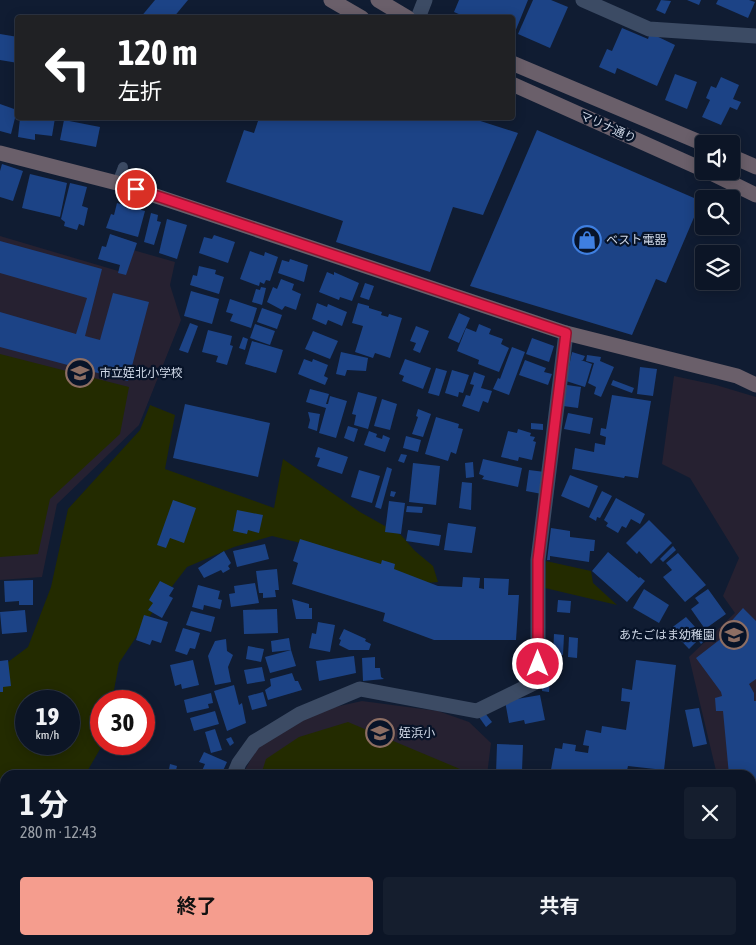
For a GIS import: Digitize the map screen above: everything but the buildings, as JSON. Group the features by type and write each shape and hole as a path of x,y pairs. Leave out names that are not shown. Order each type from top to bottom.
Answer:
{"street":[{"path":"331,0 357,15"},
{"path":"378,0 403,15"},
{"path":"419,15 425,0"},
{"path":"590,2 649,29 756,36"},
{"name":"マリナ通り","path":"515,64 695,140"},
{"name":"マリナ通り","path":"515,85 695,166"},
{"path":"0,153 118,183 566,333 737,376 756,385"},
{"path":"740,160 756,166"},
{"name":"マリナ通り","path":"724,180 756,195"},
{"path":"236,770 254,742 300,714 360,690 477,711 538,681 538,560 566,333"}],"lane":[{"path":"118,183 123,167"}],"shaded area":[{"name":"市立姪北小学校","path":"0,236 125,273 133,250 175,262 170,285 181,320 139,425 57,504 42,577 0,580"},
{"name":"あたごはま幼稚園","path":"674,376 716,385 756,397 756,770 716,770 689,657 735,613 723,596 739,558 690,478 662,464"},
{"name":"姪浜小","path":"362,701 438,711 469,722 491,743 488,770 245,770 259,745 317,711"}],"green space":[{"path":"0,354 129,387 120,434 50,499 38,554 0,557"},
{"path":"150,405 175,415 165,469 274,508 283,459 360,512 401,535 415,551 433,566 438,582 414,584 325,549 272,536 234,547 187,567 154,610 119,663 114,690 90,690 90,755 97,755 88,770 0,770 0,668 28,647 51,587 68,509 140,430"},
{"path":"546,561 591,571 593,583 617,605 545,588"},
{"path":"348,722 461,770 263,770 266,759 299,737"}],"place":[{"name":"ベスト電器","path":"587,240"},
{"name":"市立姪北小学校","path":"80,373"},
{"name":"あたごはま幼稚園","path":"734,635"},
{"name":"姪浜小","path":"380,733"}],"route":[{"path":"136,189 566,333 538,560 538,664"}]}
